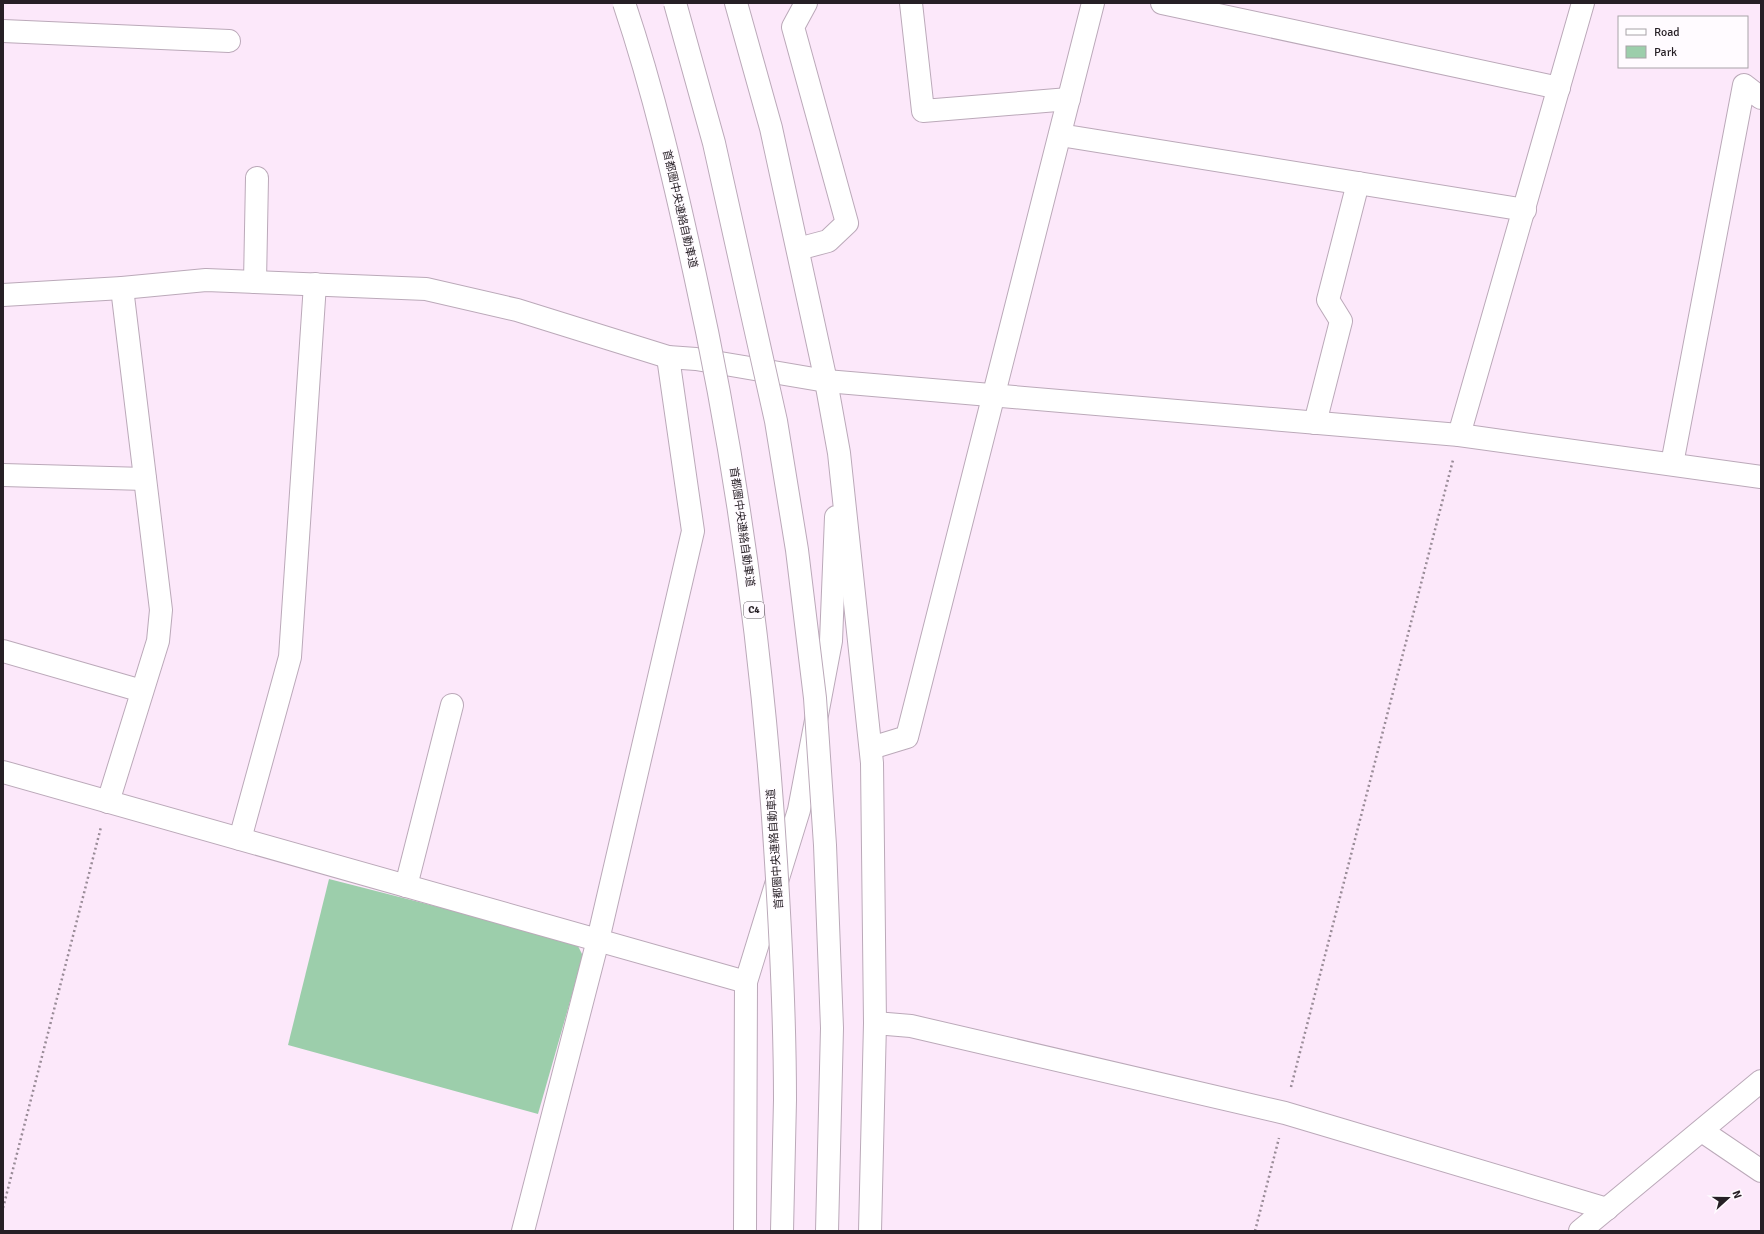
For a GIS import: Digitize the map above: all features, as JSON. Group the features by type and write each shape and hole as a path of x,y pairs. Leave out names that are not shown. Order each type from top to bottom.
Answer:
{"main road":[{"name":"首都圏中央連絡自動車道","path":"624,3 655,102 711,344 733,467 754,611 770,768 781,937 785,1098 782,1231"},
{"path":"675,3 714,143 776,421 800,574 815,698 825,845 832,1028 827,1231"},
{"path":"736,3 771,128 826,381 839,452 872,763 875,1023 870,1231"},
{"path":"798,248 828,241 847,223 793,27 806,3"},
{"path":"911,3 923,111 1069,99"},
{"path":"871,748 907,737 1093,3"},
{"path":"1162,3 1559,88"},
{"path":"1459,435 1525,210 1583,3"},
{"path":"3,31 228,41"},
{"path":"1672,464 1744,85 1761,98"},
{"path":"1060,135 1525,210"},
{"path":"255,282 257,178"},
{"path":"1315,423 1341,321 1328,300 1358,183"},
{"path":"3,295 122,288 206,280 426,289 517,310 668,357 696,359 826,381 1459,435 1761,477"},
{"path":"240,839 290,657 315,284"},
{"path":"108,802 158,641 161,610 122,288"},
{"path":"523,1231 598,940 693,531 668,357"},
{"path":"745,1231 746,982 799,810 831,641 839,452"},
{"path":"3,475 145,479"},
{"path":"3,651 142,691"},
{"path":"406,886 452,705"},
{"path":"3,772 746,982"},
{"path":"875,1023 911,1026 1285,1113 1607,1209"},
{"path":"1580,1231 1761,1081"},
{"path":"1702,1130 1761,1171"}],"path":[{"path":"1255,1231 1459,435"},
{"path":"3,1208 108,802"}],"green space":[{"path":"329,879 576,942 583,956 538,1114 288,1045"}]}
